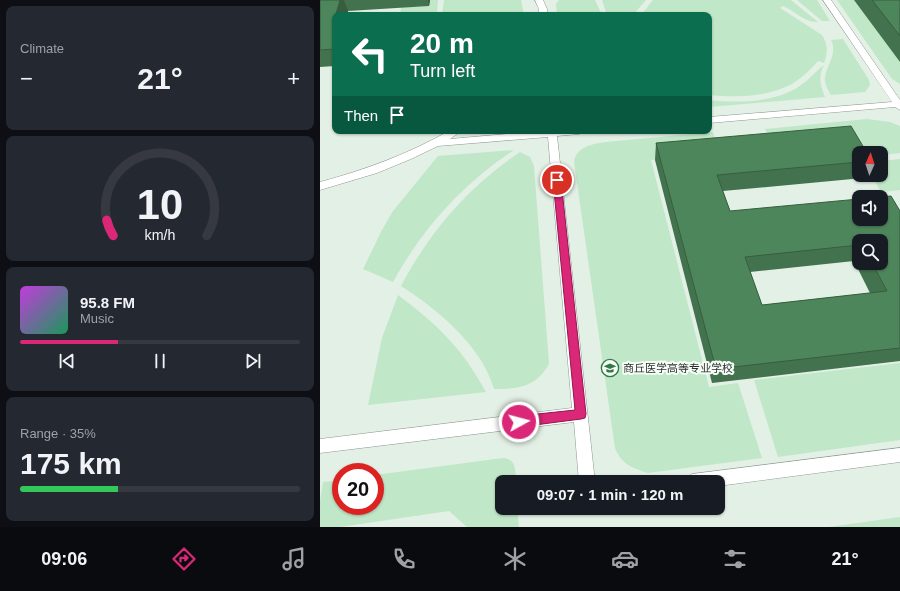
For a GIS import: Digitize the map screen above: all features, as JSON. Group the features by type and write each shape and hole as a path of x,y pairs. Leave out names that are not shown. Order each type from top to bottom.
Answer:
{"lane":[{"path":"539,0 543,12"},
{"path":"827,0 900,105"},
{"path":"712,120 900,105"},
{"path":"320,186 382,168 437,143 451,134"},
{"path":"437,143 531,134"},
{"path":"552,134 587,475"},
{"path":"320,446 581,414"},
{"path":"725,478 900,455"}],"shaded area":[{"name":"商丘医学高等专业学校","path":"320,0 900,0 900,527 320,527"}],"green space":[{"path":"430,0 438,0 437,12 400,12 401,7 429,6"},
{"path":"444,0 521,0 523,12 442,12"},
{"path":"559,0 595,0 601,12 557,12 556,4"},
{"path":"602,0 646,0 636,12 606,12"},
{"path":"653,0 791,0 818,22 804,19 783,6 780,8 822,35 827,49 826,56 824,63 818,61 795,82 775,91 742,96 712,95 712,12 643,12"},
{"path":"797,0 817,0 830,21 822,21"},
{"path":"837,0 900,0 900,84 892,79"},
{"path":"843,39 869,80 870,85 865,92 831,95 826,86 826,72 833,54 833,45 831,40"},
{"path":"824,65 820,81 825,97 712,107 712,100 731,102 753,101 785,94 803,84"},
{"path":"867,119 890,122 900,126 900,153 888,154 888,146 852,146 852,152 774,148 765,129"},
{"path":"712,132 721,153 651,160 709,387 738,383 762,458 648,473 624,462 615,448 574,162 575,157 581,150 595,144 692,134 712,134"},
{"path":"514,150 478,177 445,208 404,262 393,282 363,269 393,211 438,156"},
{"path":"520,152 530,157 534,166 549,364 538,378 526,385 494,389 488,373 469,344 443,317 401,286 412,266 438,228 452,211 501,165"},
{"path":"900,159 900,190 888,191 888,190 880,190 875,182 888,182 888,160"},
{"path":"398,295 425,316 448,338 468,362 486,392 368,405 382,338"},
{"path":"900,363 900,440 778,457 754,380"},
{"path":"503,458 511,460 515,469 515,475 495,475 495,515 518,515 519,527 467,527 449,511 340,527 320,527 320,501 323,482 332,481 332,515 384,515 384,474"},
{"path":"900,517 900,527 829,527"}],"building":[{"path":"320,0 340,0 336,12 332,12 332,49 320,50"},
{"path":"872,0 900,0 900,36"},
{"path":"851,126 863,146 852,146 852,163 717,175 730,211 852,200 852,226 888,226 888,196 891,196 900,211 900,348 716,369 656,143","holes":["852,234 888,234 888,270 876,270 887,291 762,305 745,257 852,246"]}],"place":[{"name":"商丘医学高等专业学校","path":"610,368"}],"route":[{"path":"519,422 581,414 557,180"}]}
